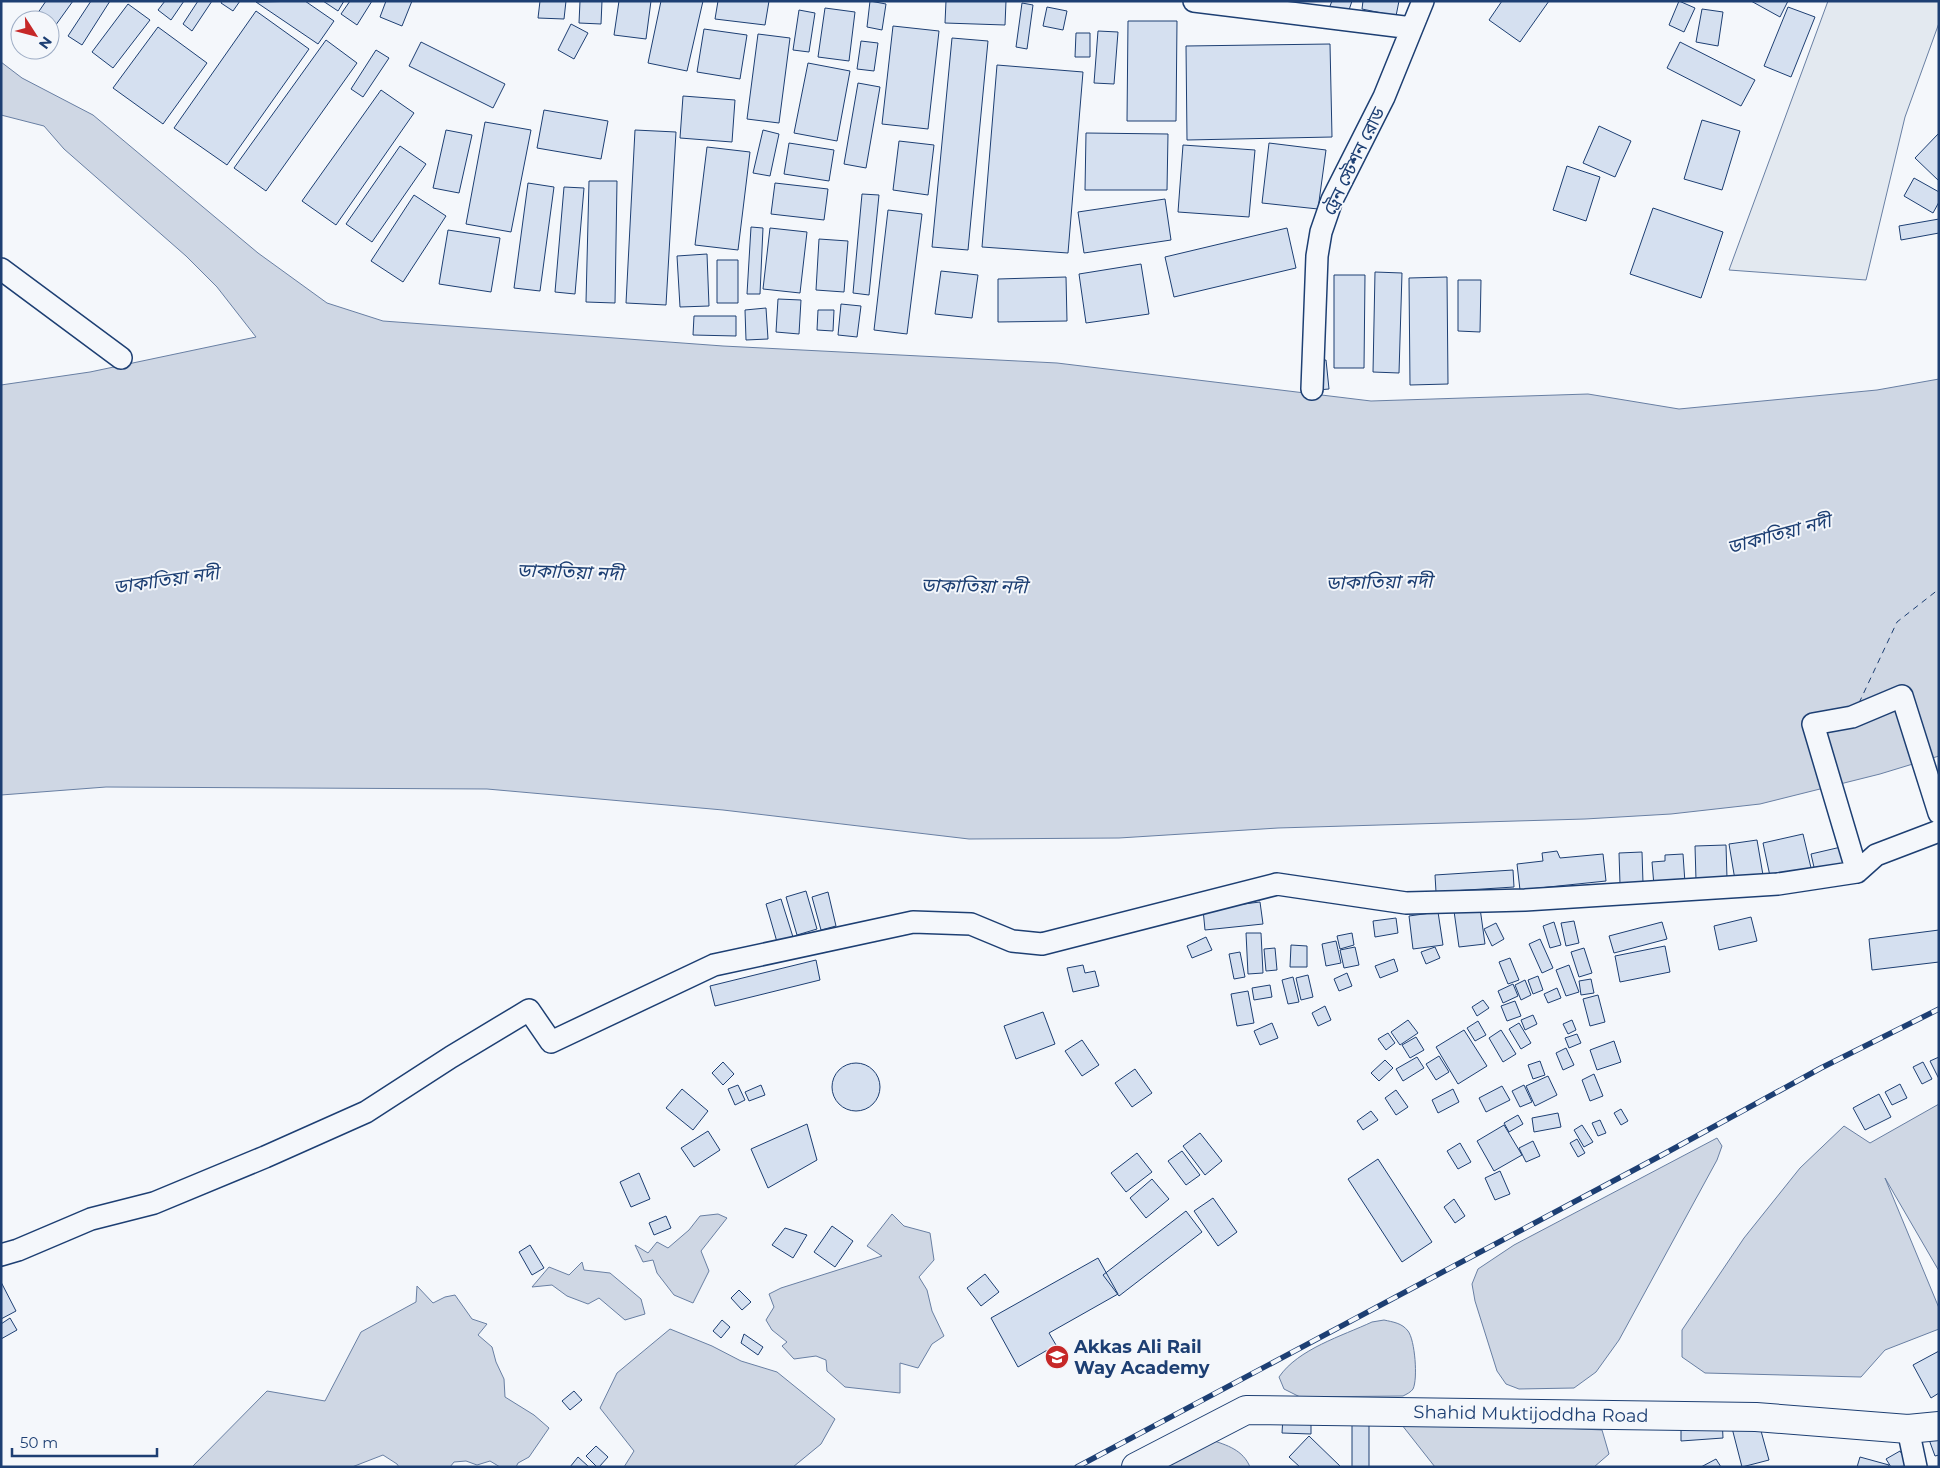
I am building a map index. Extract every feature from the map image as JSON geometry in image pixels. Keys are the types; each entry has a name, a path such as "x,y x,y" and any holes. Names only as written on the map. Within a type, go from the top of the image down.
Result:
{"main road":[{"name":"Shahid Muktijoddha Road","path":"1136,1467 1246,1410 1756,1417 1908,1429 1939,1426"}],"street":[{"path":"1194,1 1412,28"},
{"name":"ট্রেন স্টেশন রোড","path":"1312,388 1317,256 1321,232 1332,200 1384,97 1423,1"},
{"path":"1,269 121,358"},
{"path":"1857,872 1813,724 1852,717 1902,696 1939,813"},
{"path":"1,1255 18,1250 91,1219 154,1203 265,1157 366,1112 451,1057 529,1010 552,1042 714,966 913,922 971,924 1012,941 1042,944 1278,884 1406,903 1525,900 1778,884 1857,872 1876,855 1939,832"},
{"path":"1908,1429 1916,1467"}],"shaded area":[{"path":"1828,1 1939,1 1939,23 1905,117 1866,280 1729,270"}],"water":[{"name":"ডাকাতিয়া নদী","path":"1,62 22,78 93,115 258,253 327,303 383,321 723,346 1057,363 1371,401 1588,394 1679,409 1877,390 1939,379 1939,756 1880,774 1760,804 1671,814 1585,819 1278,828 1119,838 969,839 723,810 487,789 106,787 1,795 1,385 90,372 256,337 217,287 186,256 64,149 44,126 1,115"},
{"path":"1939,1104 1939,1271 1885,1178 1939,1308 1939,1329 1885,1350 1861,1377 1705,1373 1682,1357 1682,1330 1744,1238 1800,1168 1844,1126 1870,1143"},
{"path":"1717,1138 1722,1146 1717,1160 1619,1340 1596,1372 1574,1388 1519,1389 1506,1384 1497,1371 1475,1301 1472,1284 1478,1269 1514,1245"},
{"path":"718,1214 727,1218 701,1251 709,1271 693,1303 674,1295 657,1273 653,1260 643,1262 635,1245 648,1253 657,1242 668,1248 689,1230 700,1216"},
{"path":"892,1214 904,1226 930,1233 934,1260 919,1277 927,1290 932,1311 944,1336 932,1344 918,1368 900,1363 900,1393 845,1387 827,1371 826,1360 816,1356 794,1359 782,1346 787,1342 772,1330 766,1320 774,1307 769,1294 781,1288 882,1256 867,1246"},
{"path":"582,1262 584,1270 610,1273 641,1299 645,1314 625,1320 599,1298 588,1304 567,1296 552,1285 532,1287 549,1267 569,1275"},
{"path":"417,1286 433,1303 445,1297 455,1295 472,1319 487,1324 478,1335 492,1347 496,1362 504,1379 505,1397 534,1415 549,1428 529,1457 518,1463 516,1467 500,1467 490,1461 477,1465 466,1461 454,1462 450,1467 399,1467 383,1455 352,1467 192,1467 267,1391 325,1401 361,1332 416,1302"},
{"path":"1384,1320 1403,1326 1410,1336 1414,1351 1415,1384 1410,1392 1403,1396 1300,1397 1284,1389 1279,1377 1297,1359 1334,1338 1372,1322"},
{"path":"670,1329 712,1346 741,1361 777,1372 835,1419 821,1444 793,1467 624,1467 634,1451 600,1408 617,1373"},
{"path":"1398,1420 1602,1430 1609,1454 1594,1467 1435,1467"},
{"path":"1211,1440 1229,1446 1239,1452 1250,1467 1158,1467"}],"building":[{"path":"46,1 73,1 60,19 60,10 40,10"},
{"path":"91,1 110,1 82,45 68,36"},
{"path":"165,1 184,1 171,20 158,10"},
{"path":"198,1 212,1 192,31 183,24"},
{"path":"222,1 240,1 233,11 221,3"},
{"path":"305,1 334,21 318,44 256,2"},
{"path":"323,1 344,1 338,11"},
{"path":"350,1 372,1 357,25 341,14"},
{"path":"386,1 412,1 402,26 380,17"},
{"path":"540,1 566,1 564,19 538,18"},
{"path":"580,1 602,1 601,24 579,23"},
{"path":"619,1 651,1 646,39 614,35"},
{"path":"661,1 703,1 687,71 648,63"},
{"path":"718,1 769,1 765,25 715,19"},
{"path":"870,1 886,4 882,30 867,27"},
{"path":"946,1 1006,1 1005,25 945,23"},
{"path":"1332,1 1352,1 1348,13 1330,6"},
{"path":"1363,1 1399,1 1396,16 1362,9"},
{"path":"1502,1 1549,1 1520,42 1489,20"},
{"path":"1679,1 1695,8 1684,32 1669,25"},
{"path":"1751,1 1788,1 1780,17"},
{"path":"1022,3 1033,5 1027,49 1016,47"},
{"path":"128,4 150,20 113,68 92,52"},
{"path":"1047,7 1067,11 1063,30 1043,26"},
{"path":"1788,7 1815,17 1791,77 1764,66"},
{"path":"825,8 855,12 849,61 818,57"},
{"path":"1702,9 1723,12 1718,46 1696,42"},
{"path":"799,10 815,13 809,52 793,50"},
{"path":"256,11 309,49 227,165 174,128"},
{"path":"1128,21 1177,21 1176,121 1127,121"},
{"path":"571,24 588,33 574,59 558,50"},
{"path":"893,26 939,31 928,129 882,124"},
{"path":"158,27 207,63 163,124 113,88"},
{"path":"704,29 747,35 740,79 697,72"},
{"path":"1098,31 1118,32 1114,84 1094,83"},
{"path":"1076,33 1090,33 1090,57 1075,57"},
{"path":"758,34 790,38 779,123 747,119"},
{"path":"952,38 988,41 968,250 932,247"},
{"path":"326,40 357,63 266,191 234,168"},
{"path":"861,41 878,43 874,71 857,69"},
{"path":"421,42 505,84 493,108 409,66"},
{"path":"1680,42 1755,80 1741,106 1667,68"},
{"path":"1330,44 1332,137 1187,140 1186,46"},
{"path":"376,50 389,58 363,97 351,89"},
{"path":"808,63 850,71 837,141 794,133"},
{"path":"997,65 1083,72 1068,253 982,247"},
{"path":"858,83 880,87 866,168 844,164"},
{"path":"381,90 414,113 336,225 302,201"},
{"path":"683,96 735,100 732,142 680,138"},
{"path":"544,110 608,121 601,159 537,148"},
{"path":"1702,120 1740,131 1722,190 1684,179"},
{"path":"485,122 531,130 511,232 466,224"},
{"path":"1599,126 1631,141 1615,177 1583,163"},
{"path":"446,130 472,135 459,193 433,188"},
{"path":"635,130 676,132 666,305 626,303"},
{"path":"763,130 779,134 770,176 753,173"},
{"path":"1086,133 1168,134 1167,190 1085,190"},
{"path":"1939,133 1939,181 1915,158"},
{"path":"899,141 934,145 928,195 893,190"},
{"path":"789,143 834,150 829,181 784,174"},
{"path":"1269,143 1326,150 1318,209 1262,203"},
{"path":"1183,145 1255,150 1249,217 1178,212"},
{"path":"400,146 426,164 372,242 346,224"},
{"path":"707,147 750,152 738,250 695,245"},
{"path":"1567,166 1600,177 1586,221 1553,210"},
{"path":"1914,178 1939,192 1939,202 1933,213 1904,196"},
{"path":"589,181 617,181 615,303 586,302"},
{"path":"528,183 554,187 540,291 514,288"},
{"path":"775,183 828,189 824,220 771,214"},
{"path":"564,187 584,188 575,294 555,292"},
{"path":"862,194 879,195 869,295 853,293"},
{"path":"414,195 446,216 403,282 371,261"},
{"path":"1165,199 1171,240 1084,253 1078,212"},
{"path":"1653,208 1723,232 1701,298 1630,274"},
{"path":"888,210 922,214 907,334 874,330"},
{"path":"1939,219 1939,233 1901,240 1899,226"},
{"path":"751,227 763,228 760,294 747,294"},
{"path":"770,228 807,232 800,293 763,289"},
{"path":"1287,228 1296,268 1174,297 1165,257"},
{"path":"448,230 500,238 491,292 439,284"},
{"path":"819,239 848,241 844,292 816,290"},
{"path":"707,254 709,306 680,307 677,256"},
{"path":"717,260 738,260 738,303 717,303"},
{"path":"1141,264 1149,314 1086,323 1079,274"},
{"path":"941,271 978,275 972,318 935,314"},
{"path":"1375,272 1402,273 1399,373 1373,372"},
{"path":"1334,275 1365,275 1364,368 1334,368"},
{"path":"1066,277 1067,321 998,322 998,279"},
{"path":"1447,277 1448,384 1410,385 1409,278"},
{"path":"1458,280 1481,280 1480,332 1458,331"},
{"path":"778,299 801,300 799,334 776,332"},
{"path":"841,304 861,306 857,337 838,335"},
{"path":"766,308 768,339 746,340 745,310"},
{"path":"818,310 834,310 833,331 817,330"},
{"path":"694,316 736,316 736,336 693,335"},
{"path":"1326,360 1329,389 1317,390 1315,361"},
{"path":"1803,834 1812,872 1771,881 1763,843"},
{"path":"1757,840 1763,875 1735,880 1729,844"},
{"path":"1726,845 1727,878 1696,880 1695,846"},
{"path":"1841,847 1847,868 1816,876 1811,854"},
{"path":"1557,851 1560,858 1603,854 1606,881 1520,890 1517,864 1543,861 1542,853"},
{"path":"1642,852 1643,883 1620,884 1619,853"},
{"path":"1683,854 1685,883 1654,886 1652,862 1665,861 1665,855"},
{"path":"1513,870 1514,887 1436,892 1435,875"},
{"path":"806,891 817,929 797,935 786,897"},
{"path":"828,892 836,926 821,930 812,897"},
{"path":"781,899 793,937 777,942 766,904"},
{"path":"1260,902 1263,924 1205,930 1203,909"},
{"path":"1480,908 1485,944 1459,947 1454,911"},
{"path":"1438,912 1443,945 1413,949 1409,916"},
{"path":"1751,917 1757,941 1719,950 1714,926"},
{"path":"1396,918 1398,933 1375,937 1373,921"},
{"path":"1574,921 1579,943 1566,946 1561,923"},
{"path":"1554,922 1561,945 1550,948 1543,926"},
{"path":"1662,922 1667,939 1614,953 1609,936"},
{"path":"1496,923 1504,939 1492,946 1484,929"},
{"path":"1939,930 1939,962 1872,970 1869,939"},
{"path":"1246,933 1261,933 1263,973 1248,974"},
{"path":"1352,933 1354,945 1340,949 1337,936"},
{"path":"1206,937 1212,950 1192,958 1187,946"},
{"path":"1540,939 1553,968 1542,973 1529,944"},
{"path":"1336,941 1341,963 1326,966 1322,944"},
{"path":"1291,945 1307,946 1307,967 1290,967"},
{"path":"1665,946 1670,972 1620,982 1615,956"},
{"path":"1355,947 1359,965 1344,968 1340,950"},
{"path":"1435,947 1440,958 1426,964 1421,952"},
{"path":"1275,948 1277,970 1266,971 1264,949"},
{"path":"1584,948 1592,973 1579,977 1571,952"},
{"path":"1240,952 1245,977 1234,979 1229,954"},
{"path":"1510,958 1519,980 1508,984 1499,962"},
{"path":"1394,959 1398,971 1380,978 1375,966"},
{"path":"816,960 820,980 715,1006 710,986"},
{"path":"1083,965 1085,973 1095,971 1099,986 1073,992 1067,968"},
{"path":"1569,965 1579,992 1566,996 1556,970"},
{"path":"1347,973 1352,986 1339,991 1334,979"},
{"path":"1308,975 1313,997 1301,1000 1296,978"},
{"path":"1538,976 1543,990 1533,994 1528,980"},
{"path":"1293,977 1299,1002 1288,1004 1282,980"},
{"path":"1591,979 1594,993 1581,995 1579,981"},
{"path":"1525,980 1531,995 1521,1000 1515,985"},
{"path":"1513,984 1518,996 1503,1003 1498,991"},
{"path":"1270,985 1272,997 1254,1000 1252,988"},
{"path":"1557,988 1561,998 1548,1003 1544,994"},
{"path":"1248,991 1254,1023 1237,1026 1231,994"},
{"path":"1598,995 1605,1022 1590,1026 1583,999"},
{"path":"1483,1000 1489,1008 1477,1016 1472,1007"},
{"path":"1515,1001 1521,1016 1507,1021 1501,1006"},
{"path":"1325,1006 1331,1020 1318,1026 1312,1013"},
{"path":"1043,1012 1055,1044 1016,1059 1004,1026"},
{"path":"1533,1015 1537,1024 1525,1030 1521,1020"},
{"path":"1408,1020 1418,1033 1400,1045 1391,1032"},
{"path":"1572,1020 1576,1030 1568,1034 1563,1024"},
{"path":"1478,1021 1486,1035 1475,1041 1467,1028"},
{"path":"1272,1023 1278,1038 1260,1045 1254,1031"},
{"path":"1519,1023 1531,1043 1521,1049 1509,1029"},
{"path":"1464,1030 1487,1066 1458,1084 1436,1047"},
{"path":"1501,1030 1516,1054 1503,1062 1489,1038"},
{"path":"1388,1033 1395,1043 1386,1050 1378,1039"},
{"path":"1577,1034 1581,1043 1569,1048 1565,1038"},
{"path":"1416,1037 1424,1050 1410,1058 1402,1045"},
{"path":"1082,1040 1099,1065 1082,1076 1065,1051"},
{"path":"1614,1041 1621,1062 1597,1070 1590,1050"},
{"path":"1566,1048 1574,1065 1563,1070 1556,1053"},
{"path":"1439,1056 1449,1072 1436,1080 1426,1064"},
{"path":"1417,1057 1424,1068 1403,1081 1396,1069"},
{"path":"1939,1057 1939,1079 1930,1061"},
{"path":"1385,1060 1393,1068 1379,1081 1371,1073"},
{"path":"1540,1061 1545,1075 1533,1079 1528,1065"},
{"path":"723,1062 734,1074 723,1085 712,1073"},
{"path":"1923,1062 1932,1079 1922,1084 1913,1067"},
{"path":"856,1063 865,1065 873,1070 878,1078 880,1087 878,1096 873,1104 865,1109 856,1111 847,1109 839,1104 834,1096 832,1087 834,1078 839,1070 847,1065"},
{"path":"1135,1069 1152,1093 1132,1107 1115,1083"},
{"path":"1594,1074 1603,1096 1590,1101 1582,1080"},
{"path":"1548,1076 1557,1095 1535,1106 1526,1086"},
{"path":"1900,1084 1907,1098 1892,1105 1885,1092"},
{"path":"738,1085 745,1100 735,1105 728,1089"},
{"path":"761,1085 765,1095 749,1101 745,1092"},
{"path":"1524,1085 1532,1102 1520,1107 1512,1091"},
{"path":"1502,1086 1510,1100 1486,1112 1479,1098"},
{"path":"682,1089 708,1111 693,1130 666,1108"},
{"path":"1453,1089 1459,1102 1438,1113 1432,1100"},
{"path":"1396,1090 1408,1107 1396,1115 1385,1098"},
{"path":"1879,1094 1891,1117 1865,1130 1853,1108"},
{"path":"1621,1109 1628,1121 1621,1125 1614,1113"},
{"path":"1371,1111 1378,1120 1363,1130 1357,1121"},
{"path":"1558,1113 1561,1127 1534,1132 1532,1118"},
{"path":"1518,1115 1523,1124 1509,1132 1504,1123"},
{"path":"1600,1120 1606,1133 1598,1136 1592,1123"},
{"path":"807,1124 817,1160 768,1188 751,1149"},
{"path":"1504,1125 1522,1155 1494,1171 1477,1141"},
{"path":"1582,1125 1593,1142 1584,1147 1574,1130"},
{"path":"708,1131 720,1150 694,1167 681,1148"},
{"path":"1200,1133 1222,1161 1205,1175 1183,1146"},
{"path":"1577,1139 1585,1153 1578,1157 1570,1143"},
{"path":"1533,1141 1540,1156 1526,1162 1519,1148"},
{"path":"1460,1143 1471,1162 1458,1169 1447,1151"},
{"path":"1182,1151 1200,1175 1186,1185 1168,1161"},
{"path":"1137,1153 1152,1172 1126,1192 1111,1173"},
{"path":"1378,1159 1432,1242 1402,1262 1348,1179"},
{"path":"1500,1171 1510,1194 1495,1200 1485,1178"},
{"path":"639,1173 650,1199 631,1207 620,1182"},
{"path":"1152,1179 1169,1199 1146,1218 1130,1198"},
{"path":"1213,1198 1237,1232 1218,1246 1194,1211"},
{"path":"1454,1199 1465,1216 1455,1223 1444,1207"},
{"path":"1186,1211 1202,1232 1119,1296 1103,1275"},
{"path":"666,1216 671,1228 654,1235 649,1223"},
{"path":"832,1226 853,1241 835,1267 814,1252"},
{"path":"785,1228 807,1235 793,1258 772,1245"},
{"path":"530,1245 544,1268 532,1275 519,1252"},
{"path":"1098,1258 1118,1294 1049,1333 1056,1345 1018,1367 991,1318"},
{"path":"985,1274 999,1292 981,1306 967,1288"},
{"path":"1,1282 16,1311 1,1319"},
{"path":"739,1290 751,1302 742,1310 731,1298"},
{"path":"10,1318 17,1330 1,1339 1,1324"},
{"path":"722,1320 730,1327 721,1338 713,1331"},
{"path":"744,1334 763,1347 758,1355 741,1343"},
{"path":"1939,1351 1939,1393 1931,1398 1913,1365"},
{"path":"574,1391 582,1400 570,1410 562,1401"},
{"path":"1283,1417 1311,1418 1311,1434 1282,1433"},
{"path":"1722,1418 1723,1438 1681,1441 1681,1421"},
{"path":"1352,1419 1369,1419 1369,1467 1352,1467"},
{"path":"1758,1420 1769,1460 1742,1467 1732,1428"},
{"path":"1939,1429 1939,1455 1935,1456 1927,1434"},
{"path":"1309,1436 1341,1467 1300,1467 1289,1457"},
{"path":"596,1446 608,1457 599,1467 586,1456"},
{"path":"1900,1451 1909,1466 1891,1467 1886,1459"},
{"path":"578,1457 589,1467 570,1467"},
{"path":"1860,1457 1889,1465 1888,1467 1857,1467"},
{"path":"1716,1459 1721,1467 1701,1467"}],"ferry route":[{"path":"1859,703 1897,622 1939,589"}],"railway":[{"path":"1077,1467 1662,1155 1821,1068 1939,1009"}],"place":[{"name":"Akkas Ali Rail Way Academy","path":"1057,1357"}]}
